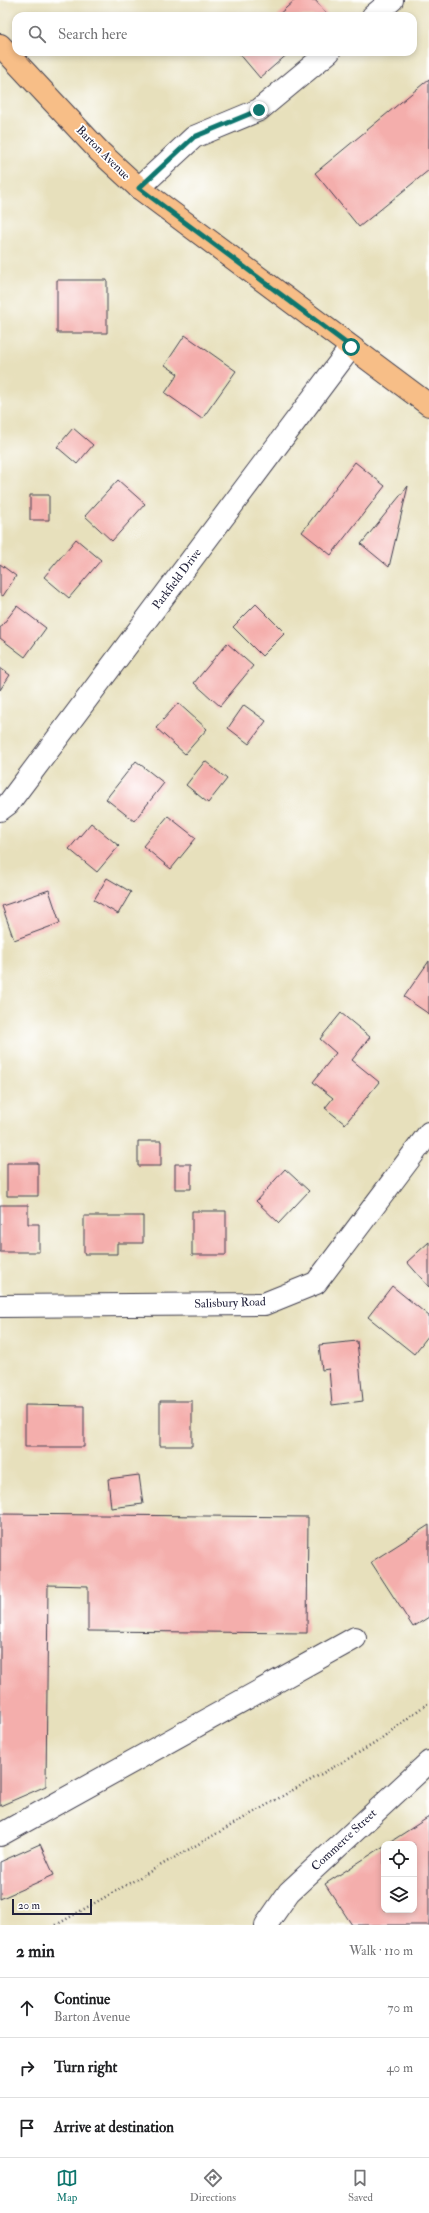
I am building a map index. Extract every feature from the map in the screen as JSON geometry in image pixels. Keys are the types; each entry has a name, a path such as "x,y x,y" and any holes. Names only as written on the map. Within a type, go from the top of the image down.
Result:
{"main road":[{"name":"Barton Avenue","path":"0,45 100,152 139,188 429,406"}],"street":[{"path":"378,12 392,0"},
{"path":"139,188 194,137 259,110 324,56"},
{"name":"Parkfield Drive","path":"0,810 13,798 351,347"},
{"name":"Salisbury Road","path":"0,1306 264,1304 294,1292 316,1283 429,1133"},
{"path":"0,1835 356,1638"},
{"name":"Commerce Street","path":"266,1925 289,1892 429,1762"}],"path":[{"path":"56,1925 374,1744 429,1702"}],"building":[{"path":"295,0 315,0 326,12 282,12"},
{"path":"241,56 285,56 260,78"},
{"path":"429,79 429,170 359,227 315,173"},
{"path":"57,280 107,280 107,333 57,333"},
{"path":"185,335 236,371 202,419 165,393 178,374 165,365"},
{"path":"73,428 93,445 77,464 57,447"},
{"path":"355,462 385,486 331,555 302,532"},
{"path":"118,480 145,504 112,541 85,516"},
{"path":"408,486 389,567 361,544"},
{"path":"30,495 49,495 49,520 30,520"},
{"path":"76,539 101,560 69,598 44,577"},
{"path":"0,564 16,576 3,596 0,594"},
{"path":"256,604 285,633 262,656 233,627"},
{"path":"17,606 46,628 25,657 0,638 0,628"},
{"path":"227,643 253,666 220,706 194,683"},
{"path":"0,668 10,675 0,690"},
{"path":"178,703 207,729 185,754 156,728"},
{"path":"244,705 266,721 249,744 228,728"},
{"path":"136,761 164,783 134,821 106,799"},
{"path":"205,761 227,779 208,803 186,785"},
{"path":"168,816 196,838 171,869 143,846"},
{"path":"91,823 119,846 97,872 69,849"},
{"path":"107,878 131,892 118,914 94,900"},
{"path":"49,890 60,923 14,940 2,906"},
{"path":"429,961 429,1014 404,997"},
{"path":"341,1013 370,1037 352,1060 379,1082 345,1124 325,1108 333,1098 313,1082 336,1053 320,1039"},
{"path":"138,1141 161,1141 161,1166 138,1166"},
{"path":"7,1163 38,1163 38,1196 7,1196"},
{"path":"175,1164 191,1164 191,1189 175,1189"},
{"path":"285,1169 309,1191 279,1223 256,1201"},
{"path":"0,1205 28,1205 28,1224 39,1224 39,1252 0,1252"},
{"path":"192,1211 226,1211 226,1255 192,1255"},
{"path":"84,1216 143,1216 143,1243 117,1243 117,1254 84,1254"},
{"path":"429,1242 429,1287 407,1262"},
{"path":"392,1286 429,1316 429,1335 414,1354 368,1317"},
{"path":"357,1341 363,1401 332,1405 329,1369 322,1370 319,1345"},
{"path":"160,1401 192,1401 192,1446 160,1446"},
{"path":"25,1405 84,1406 84,1447 25,1447"},
{"path":"139,1475 143,1504 111,1508 108,1479"},
{"path":"0,1514 308,1517 307,1633 88,1631 88,1586 48,1585 46,1786 0,1806"},
{"path":"429,1525 429,1617 413,1627 371,1562"},
{"path":"429,1817 429,1925 352,1925 325,1884 381,1848 381,1913 417,1913 417,1841 392,1841"},
{"path":"40,1844 54,1875 0,1899 0,1862"}],"route":[{"path":"259,110 194,137 139,188 351,347"}]}
